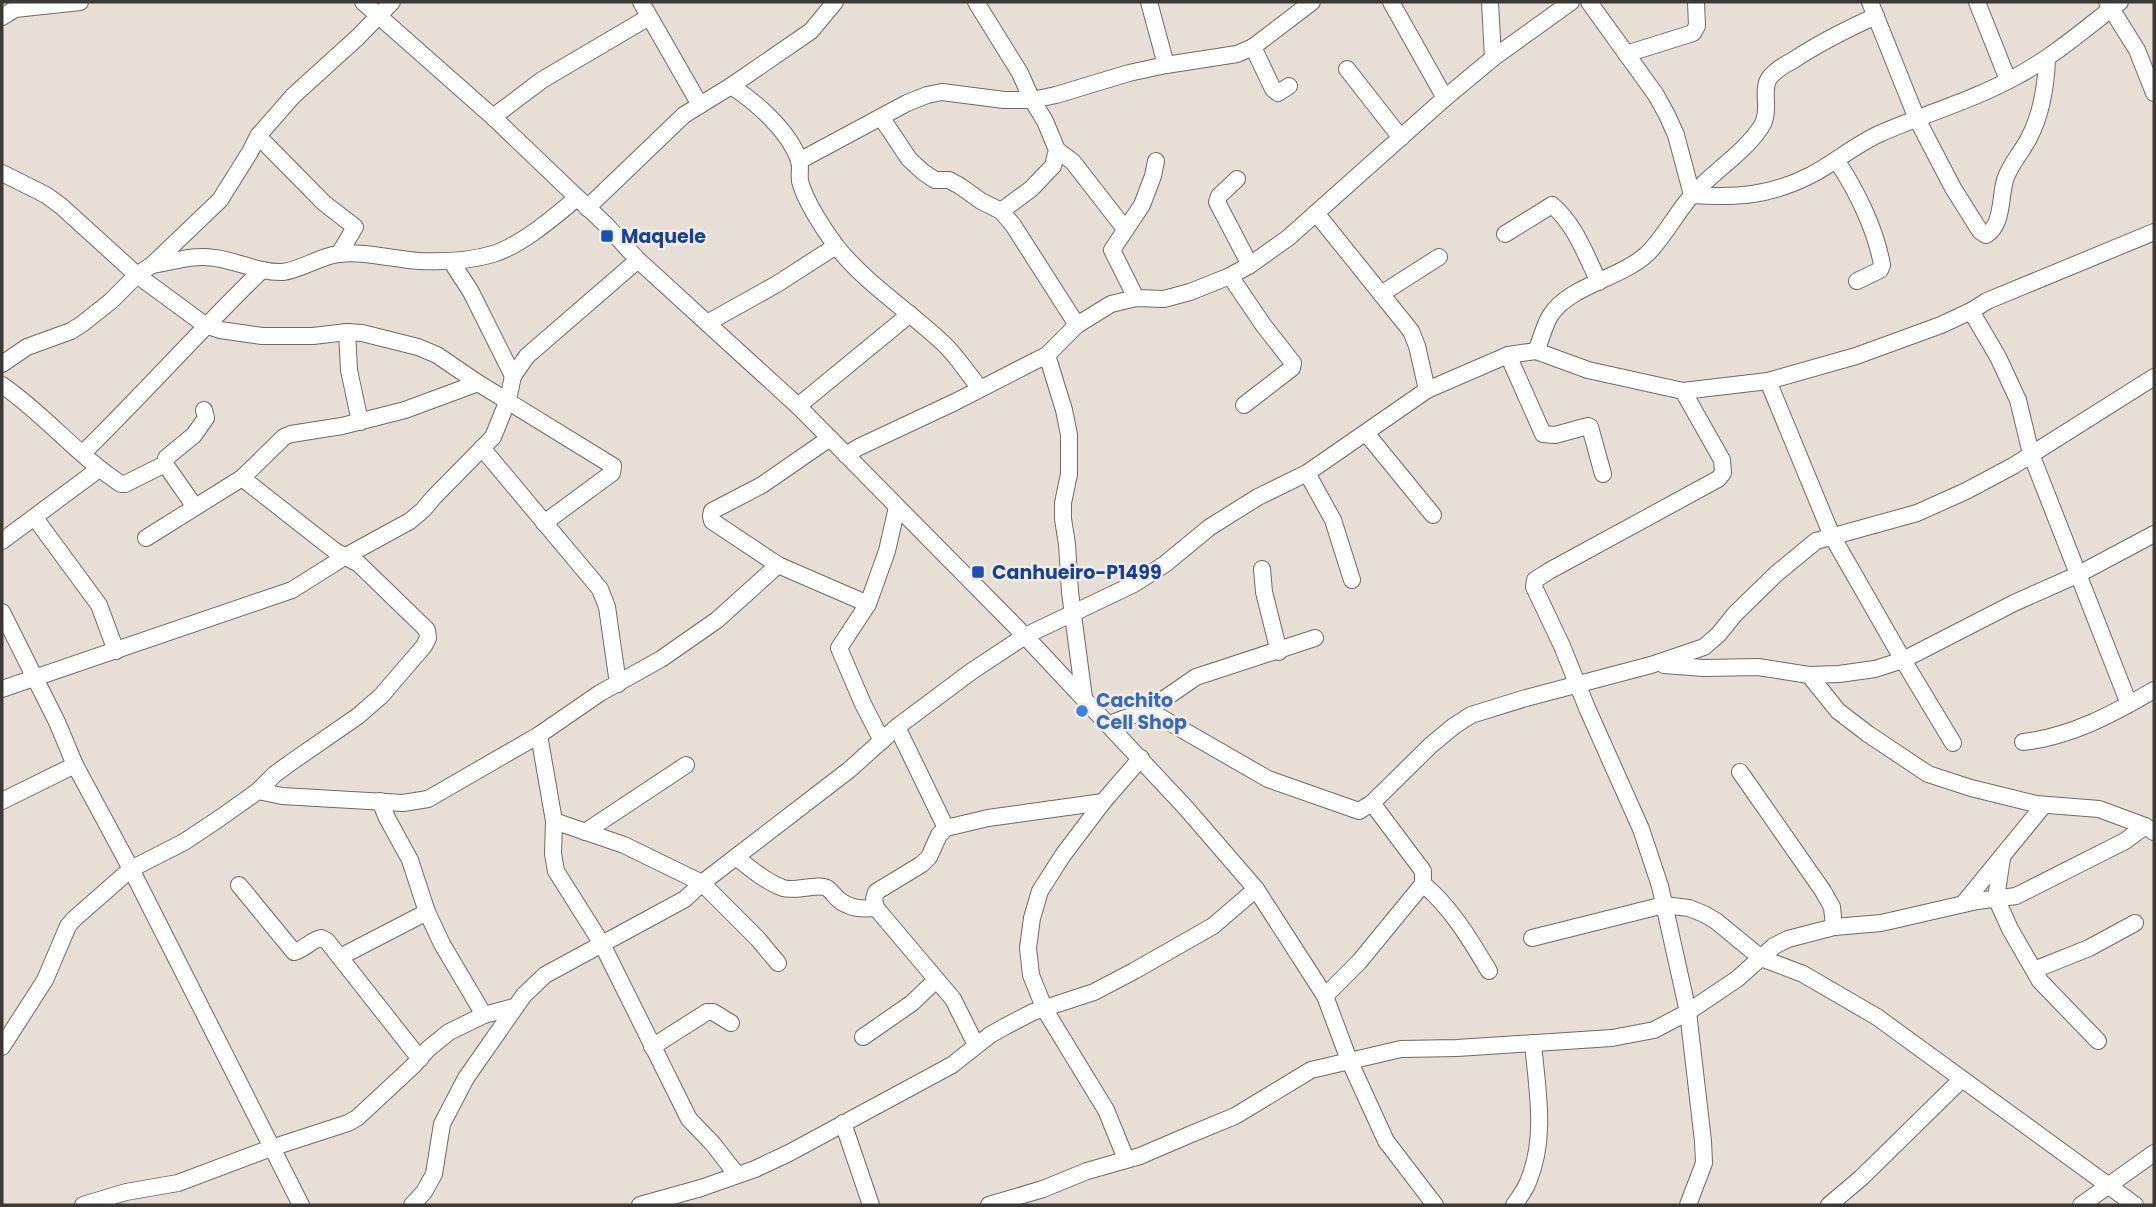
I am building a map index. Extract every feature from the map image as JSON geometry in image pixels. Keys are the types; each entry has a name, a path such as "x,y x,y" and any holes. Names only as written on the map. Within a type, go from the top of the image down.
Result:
{"street":[{"path":"2,17 17,5 80,2"},
{"path":"363,2 493,117 606,225 638,260 798,406 1025,636 1140,758 1256,889 1325,996 1349,1060 1386,1140 1434,1205"},
{"path":"2,364 27,348 82,324 152,265 220,200 257,136 293,96 392,2"},
{"path":"641,2 700,105"},
{"path":"152,265 208,257 262,270 285,272 339,254 417,261 451,261 493,254 582,203 665,131 811,31 835,2"},
{"path":"997,2 979,6 1020,74 1057,150 1073,162 1125,229"},
{"path":"1149,2 1166,65"},
{"path":"799,161 907,103 942,92 1004,100 1031,100 1129,73 1237,54 1253,47 1312,2"},
{"path":"1391,2 1445,98"},
{"path":"1490,2 1493,58"},
{"path":"846,455 1047,355 1077,325 1111,304 1136,298 1164,299 1191,292 1250,265 1288,238 1493,58 1571,2"},
{"path":"1589,2 1656,95 1676,135 1692,195"},
{"path":"1626,54 1693,33 1697,26 1696,2"},
{"path":"1977,2 2008,80"},
{"path":"1692,195 1727,198 1788,186 1877,136 2008,80 2047,59 2112,4 2137,50 2154,93"},
{"path":"1536,351 1549,317 1556,308 1566,299 1630,266 1647,254 1692,195 1752,138 1762,126 1767,114 1766,84 1769,78 1777,70 1873,9 1917,119 1953,187 1980,231 1986,235 1995,225 2006,179 2036,123 2046,81 2047,59"},
{"path":"493,117 542,80 649,17"},
{"path":"1253,47 1273,89 1278,93 1289,86"},
{"path":"1347,69 1401,138"},
{"path":"731,86 747,96 789,141 799,161 800,180 807,198 836,246 881,290 946,345 980,388"},
{"path":"881,117 909,159 923,172 935,180 949,180 988,206 1001,211 1013,225 1077,325"},
{"path":"257,136 324,203 355,227 339,254"},
{"path":"1001,211 1031,189 1053,166 1057,150"},
{"path":"1836,160 1858,197 1882,264 1881,270 1857,281"},
{"path":"1136,298 1112,250 1142,205 1156,161"},
{"path":"2,173 46,195 61,206 137,275 205,325 262,336 362,333 418,347 437,355 613,466 612,472 544,523"},
{"path":"1237,179 1219,196 1217,202 1250,265"},
{"path":"1505,233 1552,205 1561,212 1576,235 1599,282"},
{"path":"1316,213 1410,331 1417,346 1427,390"},
{"path":"412,1205 424,1192 434,1174 442,1124 466,1078 514,1007 545,975 685,899 849,770 897,727 972,671 1025,636 1134,584 1165,564 1210,527 1258,497 1307,473 1427,390 1508,355 1536,351 1588,370 1683,391 1768,381 1856,356 1941,325 1987,301 2154,232"},
{"path":"707,323 777,284 836,246"},
{"path":"1381,294 1439,257"},
{"path":"2,689 292,590 410,521 493,437 508,400 513,376 527,356 638,260"},
{"path":"451,261 471,292 513,376"},
{"path":"83,453 147,390 205,325 262,270"},
{"path":"1230,276 1293,363 1292,368 1244,405"},
{"path":"1971,311 1998,356 2018,400 2031,454 2129,704"},
{"path":"798,406 910,314"},
{"path":"347,332 349,370 360,422"},
{"path":"1047,355 1069,435 1069,474 1063,503 1063,519 1084,698"},
{"path":"1508,355 1543,434 1549,436 1590,427 1603,474"},
{"path":"1148,710 1268,779 1359,811 1372,803 1454,726 1471,715 1704,648 1776,574 1816,541 1917,513 1966,491 2154,377"},
{"path":"1768,381 1832,536 1953,743"},
{"path":"146,537 242,478 290,434 360,422 405,410 478,383"},
{"path":"2,385 121,484 165,464"},
{"path":"1683,391 1722,460 1723,473 1717,479 1535,580 1534,587 1641,829 1664,905 1689,1013 1704,1163 1688,1205"},
{"path":"195,507 165,464 166,458 194,435 206,418 204,410"},
{"path":"1366,433 1433,515"},
{"path":"830,438 762,485 712,511 712,521 778,565 868,604"},
{"path":"482,448 600,589 605,598 618,684"},
{"path":"2,541 100,469"},
{"path":"1307,473 1333,520 1352,580"},
{"path":"2,1046 7,1032 45,980 68,926 131,869 184,842 258,791 275,774 348,723 381,696 428,638 427,631 359,564 335,551 242,478"},
{"path":"882,741 839,648 868,604 887,551 897,507"},
{"path":"35,518 99,605 116,650"},
{"path":"1651,665 1758,667 1809,675 1875,669 1903,660 2154,534"},
{"path":"258,791 282,796 403,803 428,799 539,735 661,659 717,620 778,565"},
{"path":"1262,569 1264,592 1279,652"},
{"path":"2,612 57,722 75,765 131,869 298,1204"},
{"path":"1109,724 1148,710 1196,677 1315,638"},
{"path":"1809,675 1838,711 1928,774 1971,788 2044,805 2099,809 2149,829"},
{"path":"2022,742 2048,740 2076,730 2154,690"},
{"path":"897,727 946,828"},
{"path":"539,735 554,821 553,854 556,872 602,944 689,1119 737,1175"},
{"path":"1126,1159 1107,1111 1045,1010 1031,975 1028,948 1032,918 1040,891 1063,855 1140,758"},
{"path":"2,801 75,765"},
{"path":"585,832 686,765"},
{"path":"1740,772 1823,891 1832,907 1834,927"},
{"path":"380,801 410,859 427,912 442,944 484,1015"},
{"path":"976,1045 953,999 876,908 876,892 922,864 946,828 988,818 1103,802"},
{"path":"1325,996 1359,962 1423,884 1423,871 1372,803"},
{"path":"1963,904 2044,805"},
{"path":"554,821 624,845 702,883 778,963"},
{"path":"989,1205 1140,1156 1235,1116 1311,1070 1349,1060 1401,1049 1533,1044 1612,1038 1654,1030 1689,1013 1737,979 1774,946 1788,939 1834,927 1881,923 1963,904 2016,896 2149,829"},
{"path":"736,857 783,888 828,888 846,905 858,909 876,908"},
{"path":"2002,858 1996,898 2010,929 2040,981 2098,1041"},
{"path":"1423,884 1438,896 1489,971"},
{"path":"239,885 294,952 321,937 327,941 420,1059"},
{"path":"640,1205 737,1175 789,1153 952,1065 976,1045 1006,1026 1033,1012 1094,992 1213,926 1256,889"},
{"path":"1532,938 1664,905 1689,908 1704,914 1716,920 1761,958 1803,974 1877,1017 2135,1205"},
{"path":"340,957 427,912"},
{"path":"2034,970 2089,948 2136,923"},
{"path":"863,1037 912,1003 936,980"},
{"path":"83,1205 126,1192 178,1183 348,1123 357,1118 449,1032 484,1015 514,1007"},
{"path":"652,1047 707,1012 713,1012 732,1023"},
{"path":"1514,1205 1528,1183 1537,1157 1540,1118 1533,1044"},
{"path":"1829,1205 1861,1178 1962,1079"},
{"path":"843,1123 871,1205"},
{"path":"2081,1205 2154,1153"}],"place":[{"name":"Maquele","path":"607,236"},
{"name":"Canhueiro-P1499","path":"978,572"},
{"name":"Cachito Cell Shop","path":"1082,711"}]}
